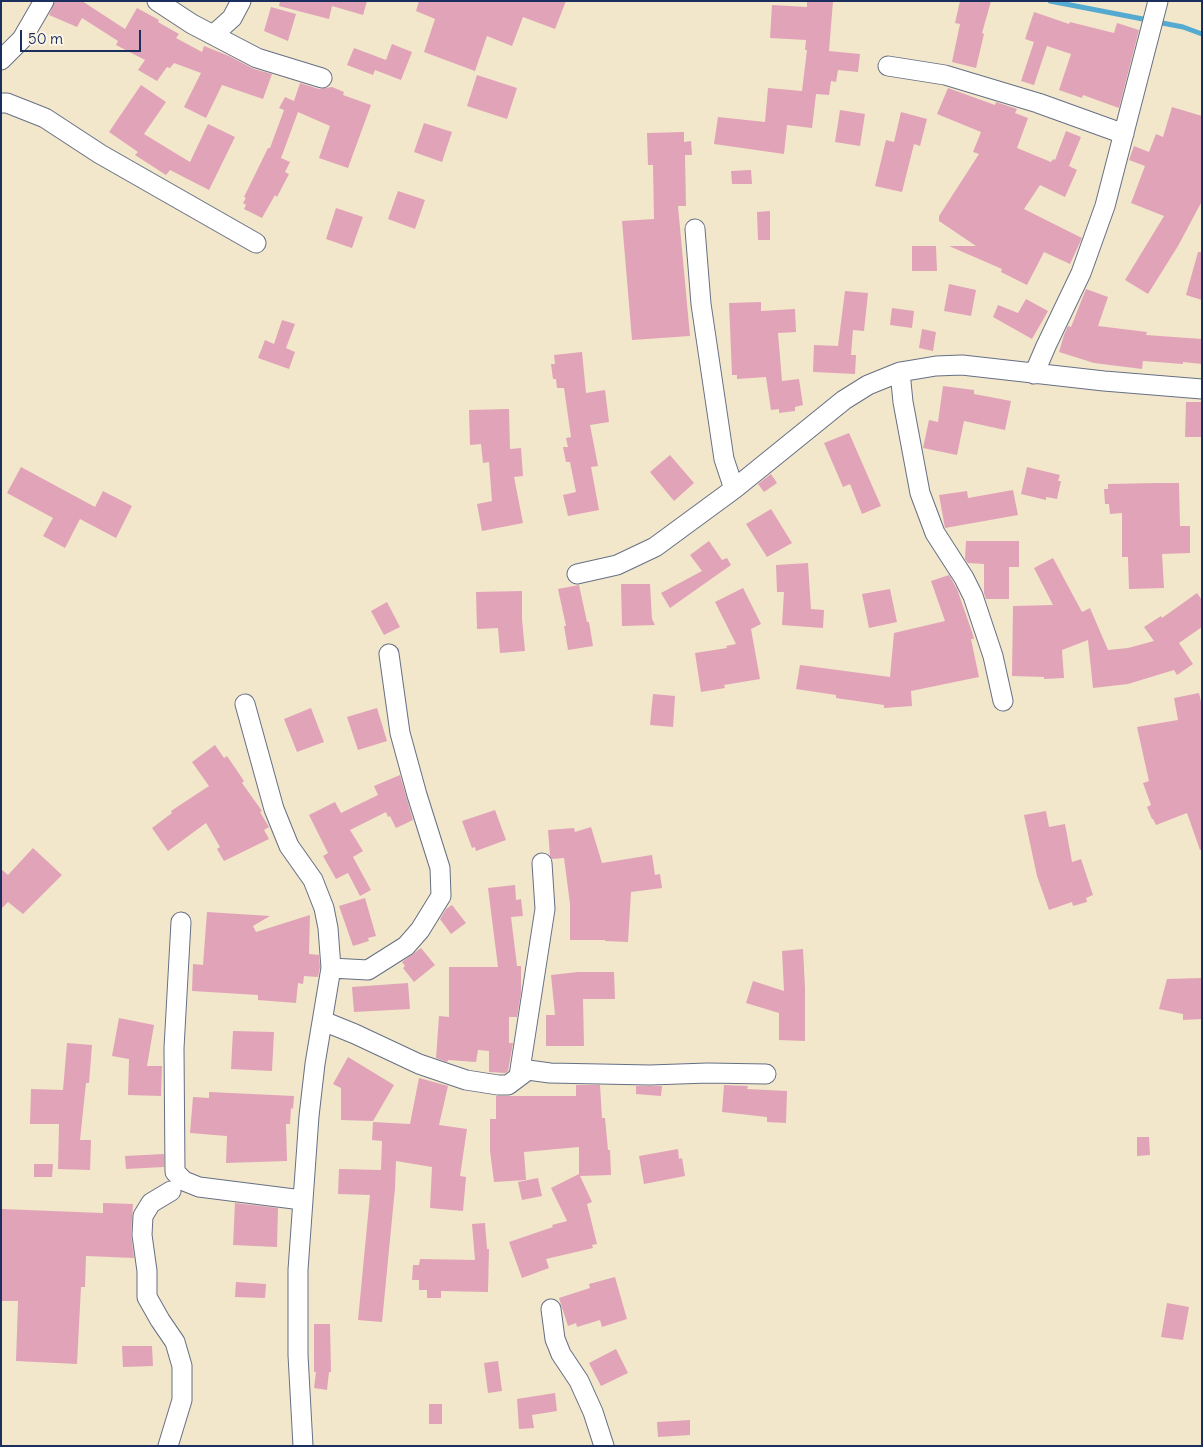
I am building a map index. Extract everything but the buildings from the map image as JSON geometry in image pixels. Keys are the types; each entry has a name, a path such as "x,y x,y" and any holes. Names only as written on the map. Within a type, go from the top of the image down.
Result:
{"street":[{"path":"1,60 22,39 44,1"},
{"path":"157,1 213,35 257,58 322,78"},
{"path":"213,35 232,18 241,1"},
{"path":"1034,374 1081,273 1105,206 1158,1"},
{"path":"888,66 945,75 1038,103 1124,134"},
{"path":"1,102 45,118 100,154 256,243"},
{"path":"695,229 701,304 716,411 724,459 734,488"},
{"path":"577,574 617,565 655,546 734,488 844,400 868,385 900,372 936,366 962,366 1202,389"},
{"path":"900,372 903,402 920,493 935,533 964,578 973,596 993,656 1003,701"},
{"path":"331,968 368,970 406,946 420,930 441,896 440,868 400,733 389,654"},
{"path":"245,704 274,809 289,846 313,880 324,908 328,928 331,968 315,1064 302,1200 298,1270 302,1446"},
{"path":"519,1076 545,909 542,863"},
{"path":"181,922 174,1048 174,1172 184,1181 199,1187 302,1200"},
{"path":"323,1021 419,1064 466,1080 508,1085 528,1070 650,1074 766,1074"},
{"path":"168,1446 182,1400 182,1366 176,1342 146,1297 146,1270 142,1236 143,1216 151,1203 172,1191"},
{"path":"551,1309 555,1339 561,1354 579,1382 593,1412 604,1446"}],"waterway":[{"path":"1050,1 1148,20"},
{"path":"1157,22 1183,27 1202,34"}]}
